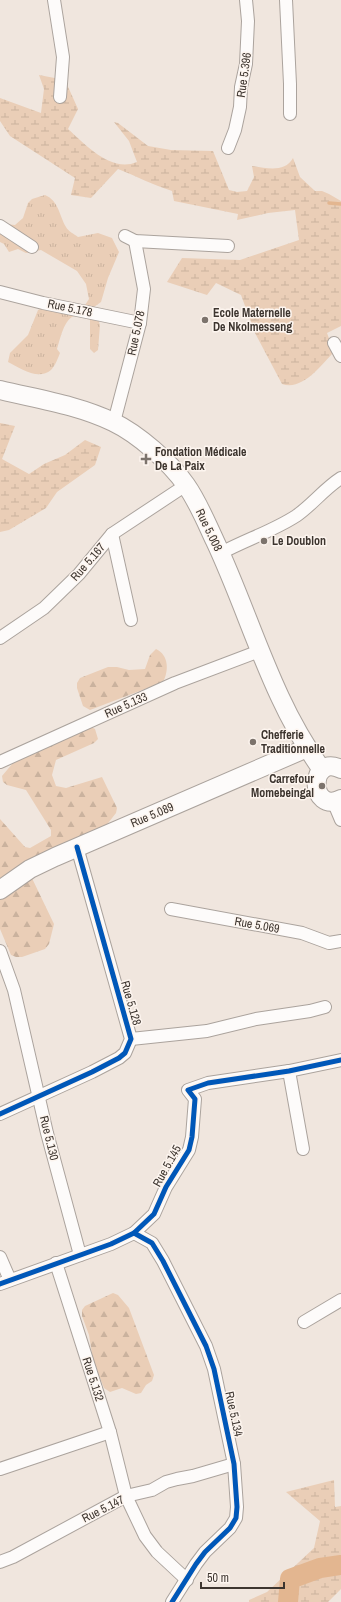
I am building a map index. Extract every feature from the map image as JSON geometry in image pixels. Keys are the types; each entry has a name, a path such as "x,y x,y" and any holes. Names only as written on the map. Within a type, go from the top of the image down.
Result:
{"main road":[{"name":"Rue 5.008","path":"0,390 85,411 114,422 148,445 186,484 221,553 279,696 303,750"},
{"name":"Rue 5.008","path":"0,399 80,419 110,433 142,450 164,470 180,489 196,517 276,705 319,774 316,789 319,794 328,800 337,800"},
{"name":"Rue 5.089","path":"0,890 30,869 76,847 303,750"},
{"path":"319,774 332,766 341,769"}],"street":[{"path":"54,0 63,57 60,97"},
{"name":"Rue 5.396","path":"228,148 235,130 240,107 241,87 246,64 248,21 246,0"},
{"path":"286,0 290,114"},
{"path":"0,226 32,247"},
{"name":"Rue 5.078","path":"114,422 140,323 144,289 130,239 228,246"},
{"name":"Rue 5.178","path":"0,292 43,303 140,323"},
{"path":"334,343 341,356"},
{"path":"221,553 288,521 308,507 341,478"},
{"name":"Rue 5.167","path":"0,638 44,608 79,574 112,534 180,489"},
{"path":"112,534 131,620"},
{"name":"Rue 5.133","path":"0,762 175,683 254,653"},
{"path":"337,800 341,820"},
{"name":"Rue 5.128","path":"0,1114 119,1058 125,1053 131,1039 76,847"},
{"name":"Rue 5.069","path":"171,909 302,933 329,943 341,941"},
{"name":"Rue 5.130","path":"0,951 14,990 40,1096 47,1133 80,1255"},
{"path":"131,1039 207,1030 256,1019 310,1011 325,1007"},
{"name":"Rue 5.145","path":"5,1282 111,1244 134,1233 154,1214 166,1187 189,1150 192,1137 195,1099 188,1090 208,1082 289,1071 341,1060"},
{"path":"289,1071 303,1149"},
{"name":"Rue 5.134","path":"134,1233 152,1243 164,1261 206,1346 214,1369 234,1464 237,1507 236,1518 230,1528 205,1552 172,1602"},
{"path":"0,1257 5,1282"},
{"name":"Rue 5.132","path":"56,1263 110,1432 126,1496 145,1536 158,1552 187,1580"},
{"path":"304,1322 341,1300"},
{"path":"0,1469 110,1432"},
{"name":"Rue 5.147","path":"0,1562 13,1557 126,1496 152,1490 166,1482 176,1479 193,1476 234,1464"}],"green space":[{"path":"39,75 65,80 78,109 68,129 91,149 108,161 118,164 137,162 129,141 114,122 118,123 148,146 171,150 213,151 229,190 237,192 247,191 254,177 252,166 280,168 290,163 293,158 300,177 315,191 322,191 341,201 341,326 327,333 334,352 311,376 297,384 282,384 255,333 241,295 216,283 207,295 167,282 182,258 240,260 299,240 295,210 268,213 237,220 238,214 174,201 172,191 118,169 91,198 71,195 75,178 10,136 0,121 0,98 41,113 44,89"},
{"path":"45,195 56,205 66,227 70,231 78,237 98,233 112,238 119,252 108,278 101,302 94,307 100,325 98,350 94,353 90,349 90,318 75,316 65,325 57,349 60,353 54,366 46,373 35,374 23,370 8,362 10,353 28,335 38,310 53,305 83,308 89,299 86,284 77,271 41,250 26,253 18,249 9,252 4,244 0,242 0,222 15,225 23,218 28,203 32,199"},
{"path":"0,423 15,426 2,459 29,474 44,464 65,455 85,440 101,447 95,465 57,492 46,508 9,530 0,532"},
{"path":"156,649 166,659 167,668 163,682 90,710 83,706 77,688 77,683 80,678 108,667 117,667 129,670 145,669 150,655"},
{"path":"91,727 95,729 98,739 94,743 56,760 52,775 56,786 66,788 102,777 117,808 116,813 105,827 29,872 54,924 49,944 45,949 22,957 16,957 11,955 0,929 0,819 25,847 30,848 51,836 51,830 26,790 7,785 3,782 2,776 18,757"},
{"path":"113,1293 118,1295 129,1308 154,1375 152,1381 146,1385 141,1393 136,1394 122,1388 110,1392 104,1388 93,1360 89,1335 82,1316 82,1310 85,1306"},
{"path":"334,1480 335,1507 341,1506 341,1589 328,1602 249,1602 249,1600 267,1592 314,1548 320,1521 286,1492"}],"waterway":[{"path":"329,203 341,204"},
{"path":"288,1602 290,1579 320,1568 341,1565"}],"cycle path":[{"path":"0,1114 119,1058 125,1053 131,1039 77,847"},
{"path":"0,1284 111,1244 134,1233 154,1214 166,1187 189,1150 192,1137 195,1099 188,1090 208,1083 289,1071 341,1060"},
{"path":"134,1233 152,1243 163,1261 206,1346 214,1369 234,1464 237,1507 236,1518 230,1528 205,1552 172,1602"}],"place":[{"name":"Ecole Maternelle De Nkolmesseng","path":"205,320"},
{"name":"Fondation Médicale De La Paix","path":"146,459"},
{"name":"Le Doublon","path":"264,541"},
{"name":"Chefferie Traditionnelle","path":"253,742"},
{"name":"Carrefour Momebeingal","path":"322,786"}]}
